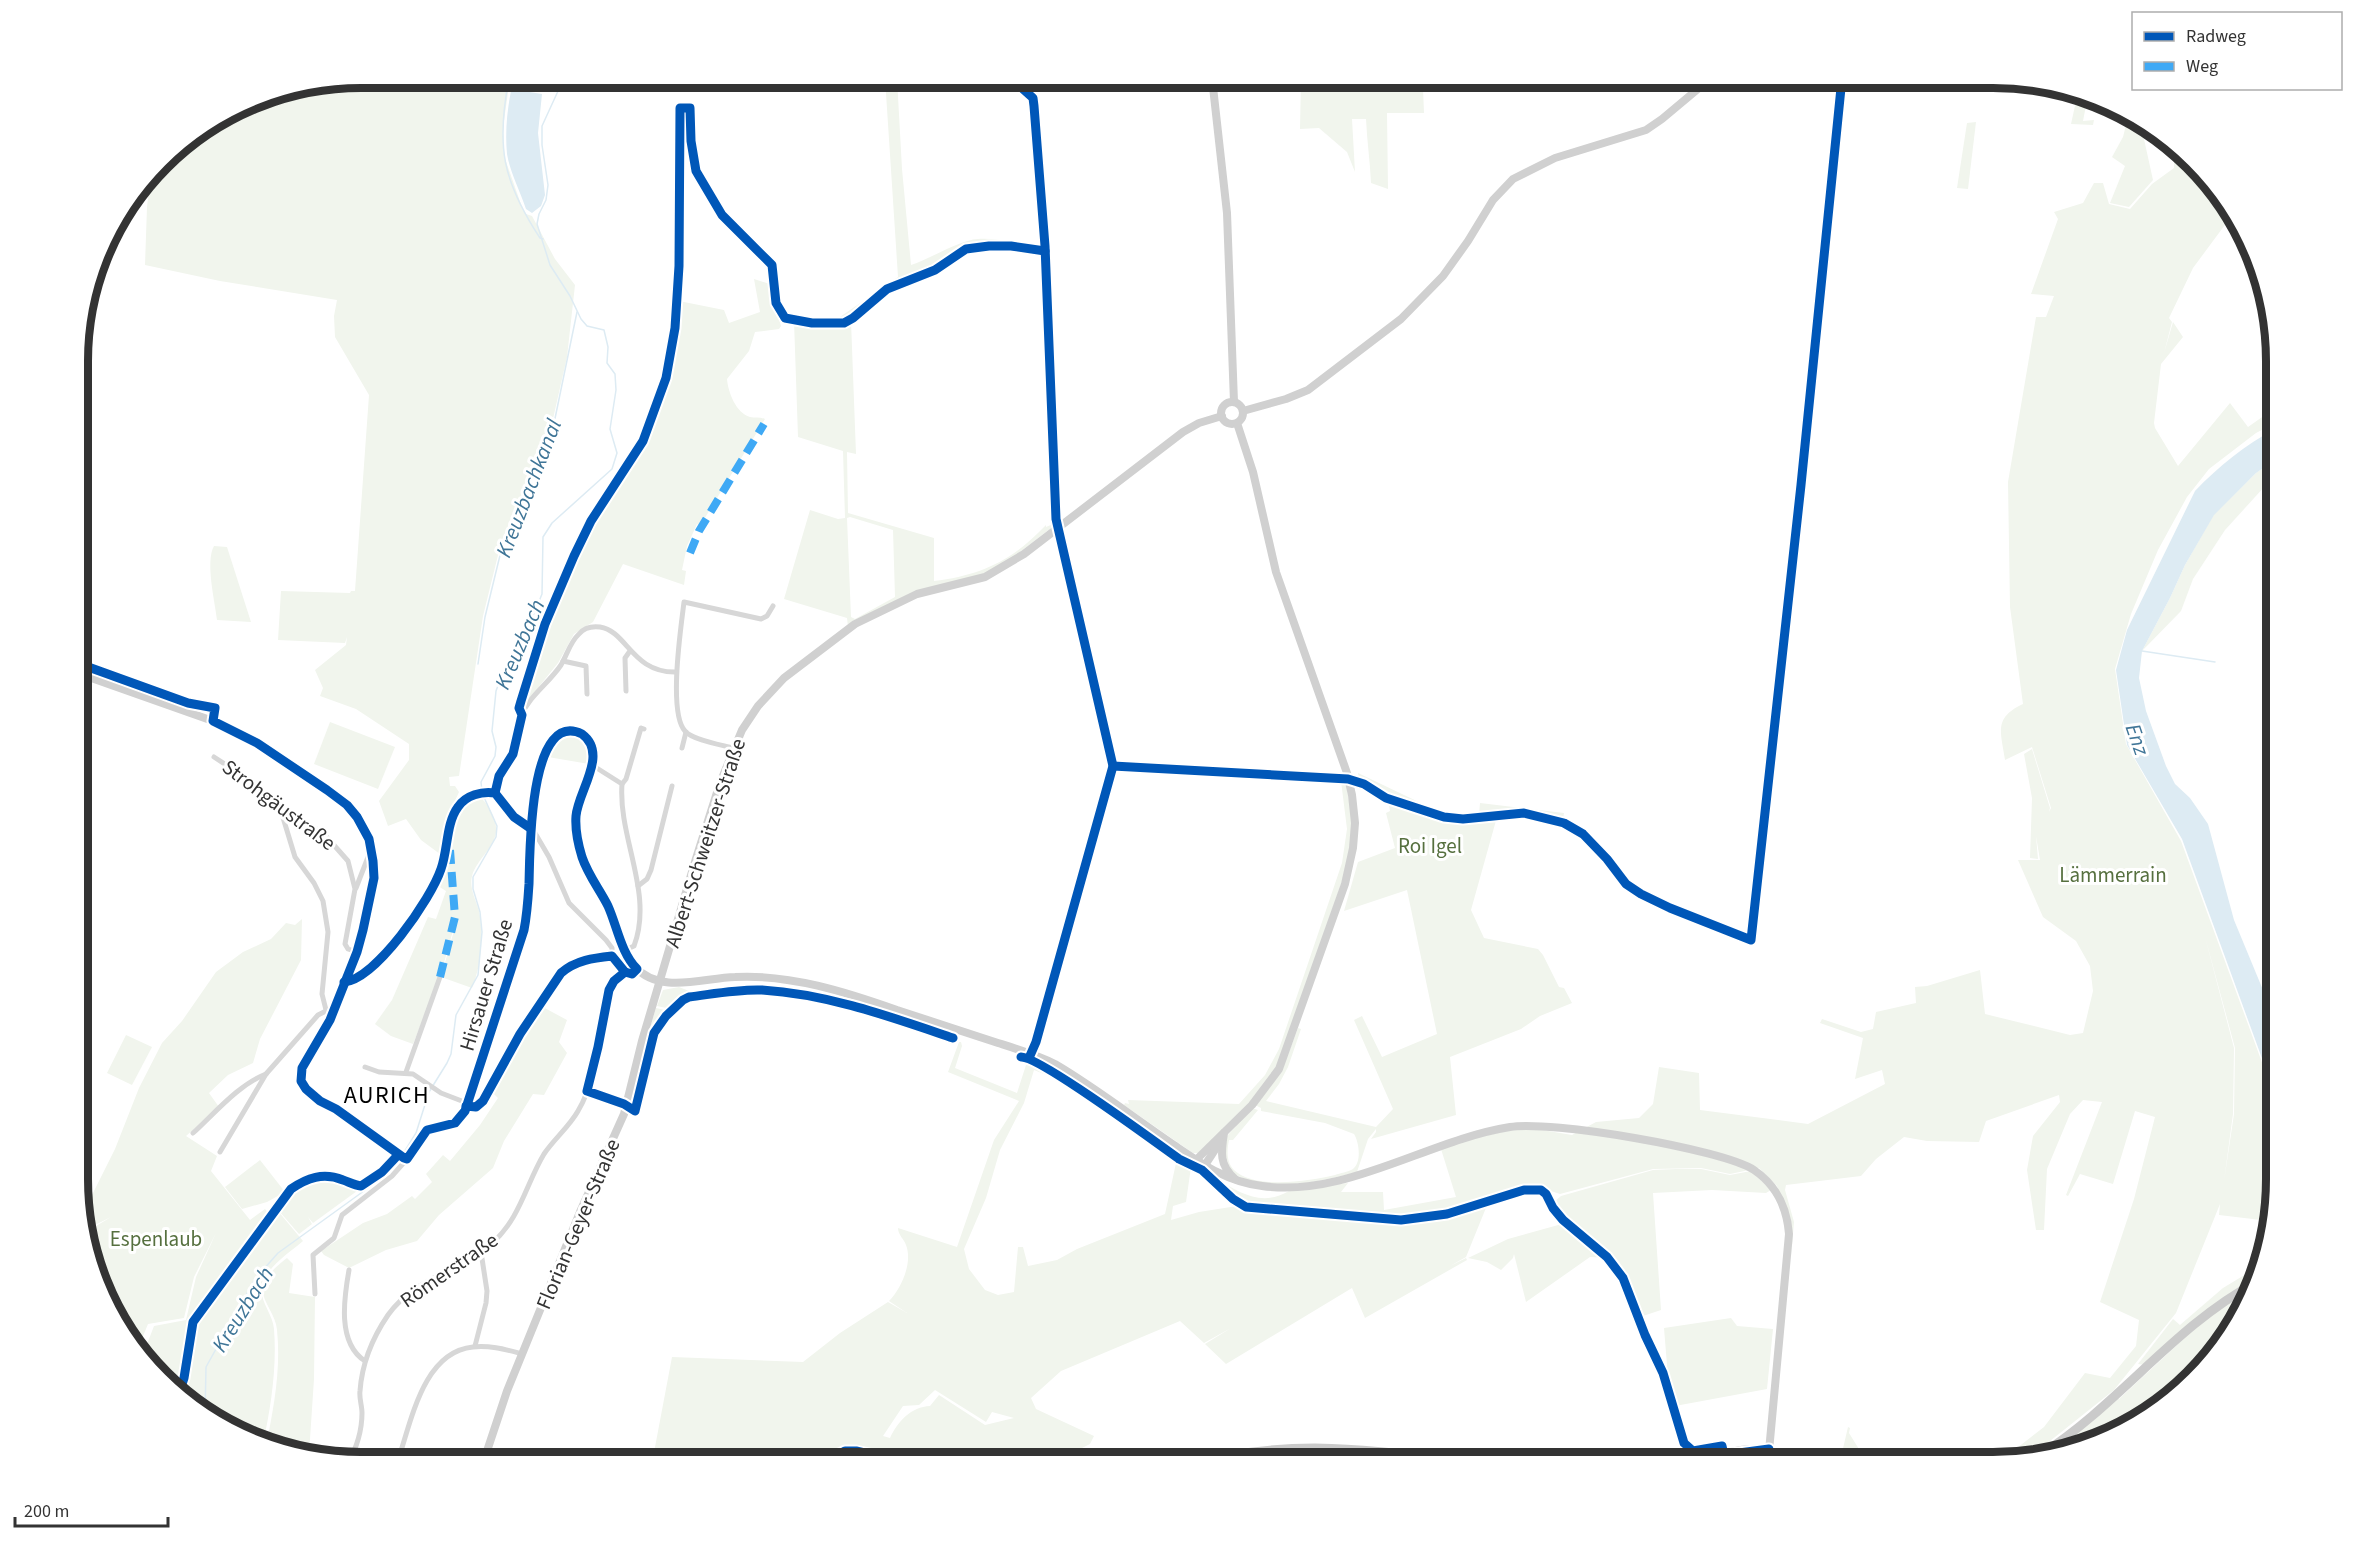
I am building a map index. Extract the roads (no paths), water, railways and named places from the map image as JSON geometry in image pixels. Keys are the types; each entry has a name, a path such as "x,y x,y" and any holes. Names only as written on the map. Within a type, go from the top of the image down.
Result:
{"main road":[{"path":"1213,88 1228,230 1234,402"},
{"path":"1243,411 1286,399 1308,390 1401,319 1443,276 1493,200 1513,179 1555,158 1646,130 1700,88"},
{"path":"1234,402 1240,405 1243,411 1243,416 1237,423 1228,423 1222,416 1225,404 1234,402"},
{"name":"Albert-Schweitzer-Straße","path":"661,981 705,828 733,748 751,715 776,686 836,638 866,618 917,594 974,581 997,572 1024,554 1177,437 1199,423 1222,416"},
{"path":"1196,1160 1263,1093 1285,1056 1345,884 1353,848 1355,823 1347,773 1279,581 1253,472 1237,423"},
{"path":"88,677 213,721 257,743 314,780 347,806 363,828 374,867 372,891 357,952 329,1010 326,1027 300,1075 306,1089 320,1101 336,1109 404,1157"},
{"name":"Hirsauer Straße","path":"404,1157 427,1130 455,1123 461,1118 467,1105 524,930 528,909 530,828 537,783 546,753 556,736 570,731 586,737 593,751 592,765"},
{"path":"592,765 579,798 576,816 582,859 607,905 625,950 637,969 648,977 681,983 734,976 793,980 885,1005 985,1038 1054,1064 1205,1166 1239,1182 1284,1189 1307,1186 1359,1175 1464,1137 1512,1126 1530,1125 1668,1145 1747,1166 1760,1174 1773,1188 1784,1207 1789,1228 1768,1452"},
{"name":"Florian-Geyer-Straße","path":"487,1452 507,1391 580,1212 624,1114 642,1041 661,981"},
{"path":"1205,1166 1224,1133"},
{"path":"1224,1133 1221,1148 1222,1162 1228,1172 1239,1182"},
{"path":"2053,1445 2086,1421 2212,1311 2241,1292"},
{"path":"1252,1452 1311,1446 1389,1452"}],"street":[{"path":"682,748 686,732 679,716 676,672 684,602 761,620 767,616 773,606"},
{"path":"493,792 499,777 511,759 522,715 532,698 563,661 577,636 590,627 600,627 610,631 630,651 654,669 676,672"},
{"path":"626,691 625,658 630,651"},
{"path":"563,661 586,666 587,694"},
{"path":"625,950 634,946 639,933 641,916 638,886 621,800 622,784 626,780 641,728 644,729"},
{"path":"686,732 733,748"},
{"name":"Strohgäustraße","path":"214,758 257,785 281,811 289,812 311,825 338,848 348,861 355,889 345,944 348,949 357,952"},
{"path":"592,765 622,784"},
{"path":"638,886 651,870 672,786"},
{"path":"344,982 366,973 404,933 438,876 458,807 471,795 493,792"},
{"path":"493,792 514,817 530,828 549,857 569,903 606,939 612,948 612,956 625,972 632,974 637,969"},
{"path":"220,1152 266,1074 293,1040 318,1015 329,1010 322,993 328,932 323,901 314,883 295,857 281,811"},
{"path":"355,889 370,851"},
{"path":"365,1067 387,1073 406,1072 467,1105 476,1107 483,1101 519,1034 561,973 584,960 612,956"},
{"name":"Römerstraße","path":"353,1452 360,1424 360,1390 365,1361 378,1330 390,1312 410,1292 482,1252 510,1223 544,1155 578,1111 587,1091 609,990 614,981 625,972"},
{"path":"406,1072 440,977"},
{"path":"193,1132 255,1078 266,1074"},
{"path":"315,1294 313,1255 334,1238 342,1215 392,1176 404,1157"},
{"path":"475,1346 487,1291 482,1252"},
{"path":"349,1270 345,1304 346,1328 352,1349 365,1361"},
{"path":"401,1452 426,1379 446,1357 455,1351 475,1346 523,1354"}],"water":[{"path":"511,91 542,94 538,133 545,195 541,206 532,213 526,209 507,154 507,114"},
{"name":"Enz","path":"2266,434 2266,466 2256,473 2214,515 2185,565 2142,651 2139,678 2146,711 2166,766 2175,784 2190,798 2208,824 2234,920 2266,997 2266,1069 2182,839 2127,745 2116,670 2127,630 2195,491 2213,473"}],"waterway":[{"path":"507,88 503,124 505,162 517,198 540,238 543,239"},
{"name":"Kreuzbach","path":"482,791 481,782 495,756 496,747 492,731 496,691 506,664 525,636 542,594 543,537 552,523 612,469 617,453 610,429 616,390 615,374 607,363 608,347 604,330 587,326 581,319 570,296 550,265 537,224 546,200 548,185 542,145 542,126 559,88"},
{"name":"Kreuzbachkanal","path":"478,664 485,617 503,543 552,433 577,312"},
{"path":"2142,651 2215,662"},
{"name":"Kreuzbach","path":"403,1154 416,1133 429,1092 451,1054 456,1015 478,975 482,932 480,912 473,889 473,877 496,837 497,826 483,795"},
{"name":"Kreuzbach","path":"205,1404 206,1367 255,1279 278,1253 368,1188 391,1170 400,1158"}],"district":[{"name":"AURICH","path":"387,1095"}],"park label":[{"name":"Roi Igel","path":"1430,846"},
{"name":"Lämmerrain","path":"2113,875"},
{"name":"Espenlaub","path":"156,1239"}]}
